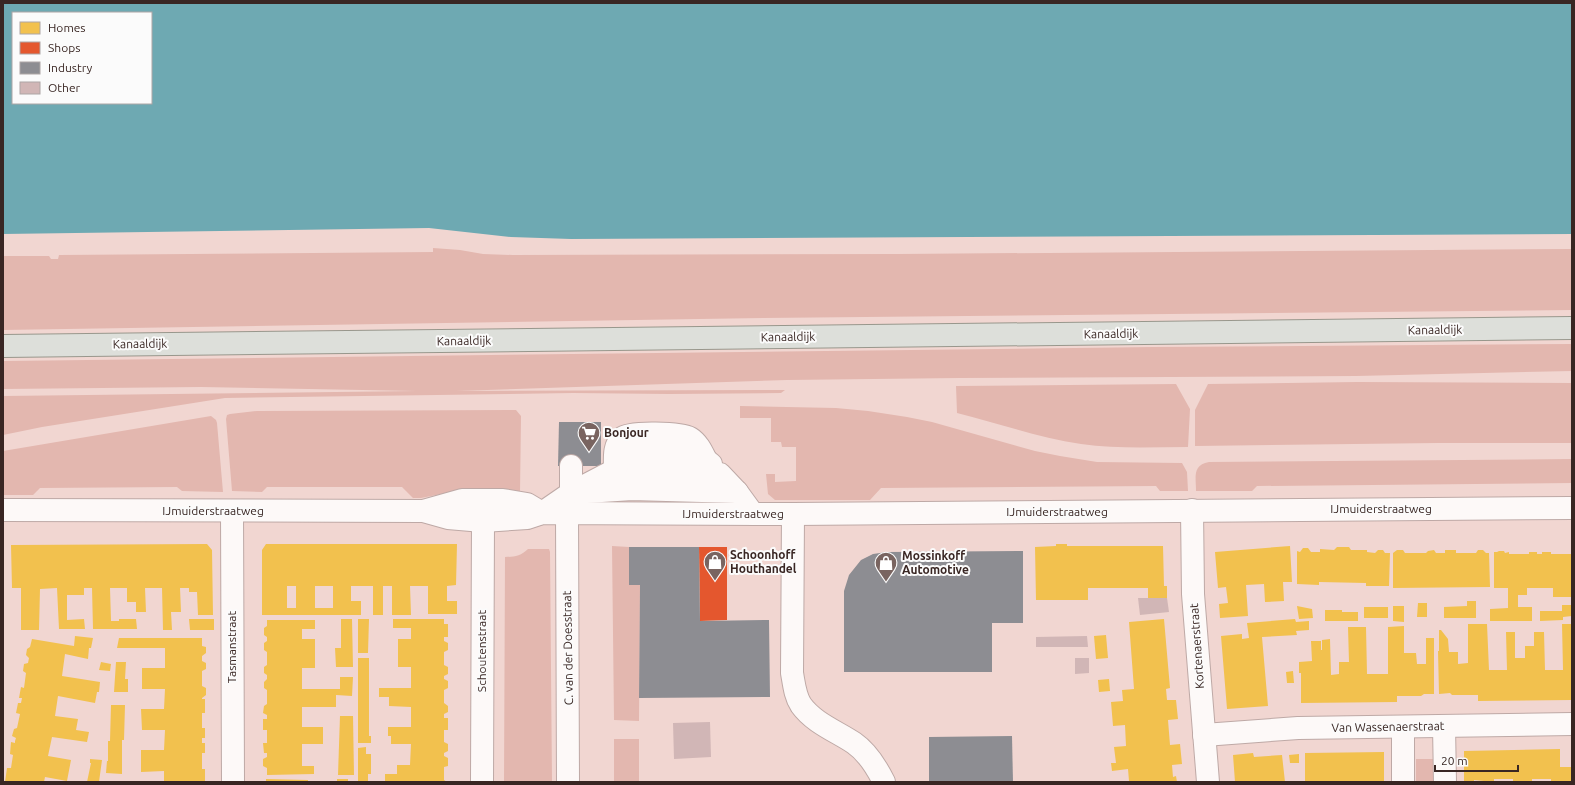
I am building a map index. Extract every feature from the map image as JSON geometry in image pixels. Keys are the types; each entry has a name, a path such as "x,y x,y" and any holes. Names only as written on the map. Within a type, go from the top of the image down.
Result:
{"main road":[{"name":"Kanaaldijk","path":"3,346 1572,328"}],"street":[{"path":"615,470 615,449 623,437 630,435 676,434 689,437 697,444 713,467 737,492 753,514"},
{"name":"C. van der Doesstraat","path":"568,782 569,503 571,466"},
{"path":"569,503 615,470 688,470 713,467"},
{"path":"569,503 632,489 737,492"},
{"name":"IJmuiderstraatweg","path":"423,511 462,500 502,500 527,504 542,513"},
{"name":"IJmuiderstraatweg","path":"3,510 423,511 448,518 483,521 527,518 569,503 753,514 1572,508"},
{"name":"Kortenaerstraat","path":"1192,510 1193,594 1208,782"},
{"name":"Tasmanstraat","path":"232,511 233,782"},
{"path":"793,514 792,673 794,689 800,704 812,717 855,744 868,757 884,782"},
{"name":"Schoutenstraat","path":"482,782 483,521"},
{"name":"Van Wassenaerstraat","path":"1204,735 1298,728 1572,724"},
{"path":"1444,726 1445,782"},
{"path":"1403,727 1403,782"}],"shaded area":[{"path":"433,248 460,250 483,254 513,255 1572,249 1572,310 763,318 3,330 3,256 49,256 51,259 58,259 59,255 433,252"},
{"path":"1572,344 1572,371 1356,376 787,380 456,391 785,390 781,393 573,393 225,398 42,427 3,435 3,396 417,391 201,387 3,389 3,361 1153,347"},
{"path":"1357,382 1572,383 1572,443 1195,446 1195,410 1208,384"},
{"path":"1176,384 1190,409 1188,447 1094,446 1034,434 957,413 956,386"},
{"path":"740,406 836,408 868,411 932,422 1035,451 1060,456 1097,462 1182,463 1187,472 1188,491 1160,491 1156,486 881,488 870,500 775,500 768,494 766,474 775,474 775,482 796,481 796,447 782,447 781,442 771,442 771,418 740,418"},
{"path":"516,410 521,416 520,492 461,490 421,498 413,498 402,487 267,487 262,492 232,491 226,419 227,415 230,414 257,411"},
{"path":"211,416 217,423 223,492 182,491 177,487 40,488 33,495 3,495 3,451"},
{"path":"1572,459 1572,483 1257,486 1252,491 1196,491 1197,469 1209,462"},
{"path":"612,546 629,547 629,585 640,585 639,721 614,720"},
{"path":"528,549 549,549 550,552 552,782 504,782 505,557 517,556"},
{"path":"614,739 639,739 639,782 614,782"},
{"path":"1416,759 1433,759 1433,782 1416,782"}],"water":[{"path":"3,3 1572,3 1572,234 571,239 511,237 429,228 3,234"}],"building: Homes":[{"path":"207,544 212,550 213,615 198,615 197,592 189,592 189,588 180,588 181,612 171,612 172,630 163,630 162,588 145,588 146,612 136,612 136,602 127,602 127,588 110,588 111,621 119,621 119,619 136,619 137,629 93,629 92,588 84,588 84,595 67,595 67,620 84,619 85,629 59,629 57,588 40,589 39,630 21,630 21,588 12,588 11,545"},
{"path":"266,544 457,544 456,585 447,586 447,601 457,601 457,614 428,614 428,586 410,586 411,615 392,615 392,586 383,586 383,615 373,615 373,586 351,586 351,601 361,601 361,615 262,615 262,550","holes":["287,586 296,586 296,608 287,608","315,586 333,586 333,608 315,608"]},
{"path":"1056,544 1067,544 1067,546 1163,546 1164,586 1167,586 1167,598 1148,598 1148,588 1088,588 1088,600 1036,600 1035,547 1056,546"},
{"path":"1290,546 1292,582 1283,582 1284,601 1265,602 1264,584 1246,585 1248,616 1220,618 1219,604 1228,603 1226,587 1218,588 1215,552"},
{"path":"1337,547 1349,547 1351,550 1367,550 1367,552 1375,553 1378,550 1383,550 1385,553 1390,553 1389,586 1366,586 1366,583 1319,582 1319,585 1297,584 1297,551 1300,552 1303,548 1308,548 1311,552 1320,552 1320,549 1334,550"},
{"path":"1397,550 1403,550 1405,553 1426,553 1434,550 1436,553 1445,553 1445,550 1456,550 1456,553 1476,553 1478,550 1483,550 1486,553 1489,553 1490,587 1393,588 1393,553"},
{"path":"1504,551 1505,553 1509,552 1509,554 1529,554 1529,552 1537,552 1537,554 1542,554 1542,552 1551,552 1551,554 1571,554 1572,552 1572,597 1553,597 1553,588 1527,588 1527,595 1518,595 1518,607 1532,607 1532,621 1490,621 1490,609 1508,608 1508,588 1494,588 1494,552"},
{"path":"1467,601 1476,601 1476,618 1444,618 1444,607 1467,606"},
{"path":"1418,603 1427,603 1427,617 1417,617"},
{"path":"1562,605 1572,605 1572,616 1563,617 1563,620 1540,621 1540,611 1562,611"},
{"path":"1297,606 1312,609 1313,618 1299,619"},
{"path":"1393,606 1404,606 1404,622 1393,621"},
{"path":"1364,607 1388,607 1388,618 1364,618"},
{"path":"1325,610 1358,612 1358,621 1325,621"},
{"path":"189,619 214,619 214,630 190,630"},
{"path":"341,619 352,619 353,667 336,667 335,648 341,648"},
{"path":"358,619 369,619 368,653 358,653"},
{"path":"393,619 444,619 444,624 448,624 448,637 444,637 444,641 448,643 448,650 444,652 444,665 448,667 448,674 444,676 444,679 448,681 448,688 444,690 444,703 448,706 448,712 444,714 444,718 448,718 448,730 444,730 444,742 448,744 448,751 444,753 444,756 448,758 448,766 444,767 444,780 447,782 385,782 385,774 397,774 397,765 410,765 411,744 391,744 391,736 388,736 388,727 411,727 411,707 389,706 389,697 379,697 379,688 411,688 411,667 398,667 398,639 411,639 411,628 393,628"},
{"path":"1164,619 1170,688 1166,689 1167,700 1176,700 1178,719 1168,720 1170,745 1180,744 1182,764 1172,765 1173,777 1176,776 1177,782 1129,781 1128,769 1112,771 1111,763 1116,763 1114,747 1126,746 1125,725 1113,726 1111,702 1123,701 1122,690 1134,689 1129,622"},
{"path":"1295,619 1296,622 1309,621 1309,630 1296,631 1297,635 1262,637 1268,706 1227,709 1221,636 1242,634 1242,639 1249,638 1247,623"},
{"path":"267,620 315,620 315,629 302,629 302,639 315,639 315,668 302,668 302,689 340,689 340,677 353,677 352,696 336,695 336,707 302,707 302,727 323,727 323,744 302,744 302,766 314,766 314,774 267,775 267,768 263,766 263,759 267,757 267,753 264,753 263,743 267,743 267,730 263,730 263,719 267,719 267,715 263,713 264,706 267,704 267,690 264,688 264,682 267,679 267,675 264,673 264,667 267,665 267,652 264,650 264,643 267,641 267,637 264,635 264,628 267,626"},
{"path":"1571,620 1572,700 1478,701 1478,695 1452,695 1450,693 1439,694 1439,630 1441,630 1448,639 1449,652 1458,652 1458,664 1468,663 1468,624 1487,624 1489,670 1507,670 1506,632 1515,632 1515,658 1525,658 1525,646 1534,646 1534,632 1544,632 1545,670 1563,670 1562,624 1571,624"},
{"path":"1404,626 1404,653 1416,653 1417,664 1426,664 1426,638 1434,638 1434,694 1424,694 1421,696 1397,696 1397,702 1301,703 1301,673 1299,673 1299,662 1312,661 1311,641 1321,641 1322,650 1322,640 1330,639 1331,675 1339,674 1339,662 1349,662 1348,627 1366,627 1367,674 1388,674 1388,627"},
{"path":"1106,635 1108,658 1096,659 1094,636"},
{"path":"75,636 93,638 91,648 89,648 88,659 65,654 62,676 100,682 99,692 97,692 95,703 58,696 55,716 78,719 76,730 89,732 87,742 52,737 48,756 71,760 67,781 45,777 44,782 5,782 7,768 11,768 13,755 10,754 11,742 15,743 16,738 12,736 14,729 17,728 20,714 16,713 18,703 21,703 22,698 19,698 21,687 24,688 26,673 23,671 24,664 28,663 29,658 26,655 27,649 30,647 32,639 74,646"},
{"path":"119,638 202,638 202,646 206,647 206,653 202,656 202,661 206,663 206,669 202,671 202,686 206,688 206,695 202,698 205,699 205,713 202,713 202,728 205,728 205,738 202,738 202,743 205,743 205,753 202,753 202,769 205,769 205,782 164,782 164,771 141,772 141,750 164,750 165,730 142,730 141,709 164,709 165,689 142,689 142,668 165,668 165,648 117,648"},
{"path":"358,658 369,658 369,736 371,736 371,743 358,743"},
{"path":"101,662 111,664 110,671 99,670"},
{"path":"116,662 126,662 125,679 128,679 128,692 114,692"},
{"path":"1293,671 1294,683 1287,683 1286,672"},
{"path":"1109,679 1110,691 1099,692 1098,680"},
{"path":"111,705 125,705 124,740 122,740 122,774 106,773 108,761 108,741 110,741"},
{"path":"340,716 353,716 354,775 338,775"},
{"path":"366,747 366,754 371,754 371,774 368,774 368,782 358,782 358,748"},
{"path":"1560,749 1560,767 1572,767 1572,782 1551,782 1551,779 1532,779 1532,782 1513,782 1513,779 1494,779 1494,782 1474,780 1474,782 1464,782 1464,751"},
{"path":"1384,752 1384,782 1305,782 1305,753"},
{"path":"1253,753 1254,757 1282,755 1285,782 1235,782 1233,755"},
{"path":"1299,754 1299,763 1290,763 1289,755"},
{"path":"90,759 102,760 99,782 87,782 91,763"},
{"path":"266,779 308,780 308,782 266,782"},
{"path":"337,779 348,779 348,782 337,782"}],"building: Shops":[{"path":"699,547 727,547 727,620 700,621"}],"building: Industry":[{"path":"559,422 601,422 601,466 558,466"},
{"path":"629,547 699,547 700,621 769,620 770,697 639,698 640,585 629,585"},
{"path":"1023,551 1023,623 992,623 992,672 844,672 844,591 849,575 861,560 873,554 887,552"},
{"path":"1012,736 1013,782 929,782 929,737"}],"building: Other":[{"path":"1138,598 1167,598 1169,612 1140,615"},
{"path":"1087,636 1088,647 1036,647 1036,637"},
{"path":"1075,658 1089,658 1089,673 1075,674"},
{"path":"710,722 711,757 674,759 673,723"}],"place":[{"name":"Bonjour","path":"589,452"},
{"name":"Schoonhoff Houthandel","path":"715,582"},
{"name":"Mossinkoff Automotive","path":"886,582"}]}
